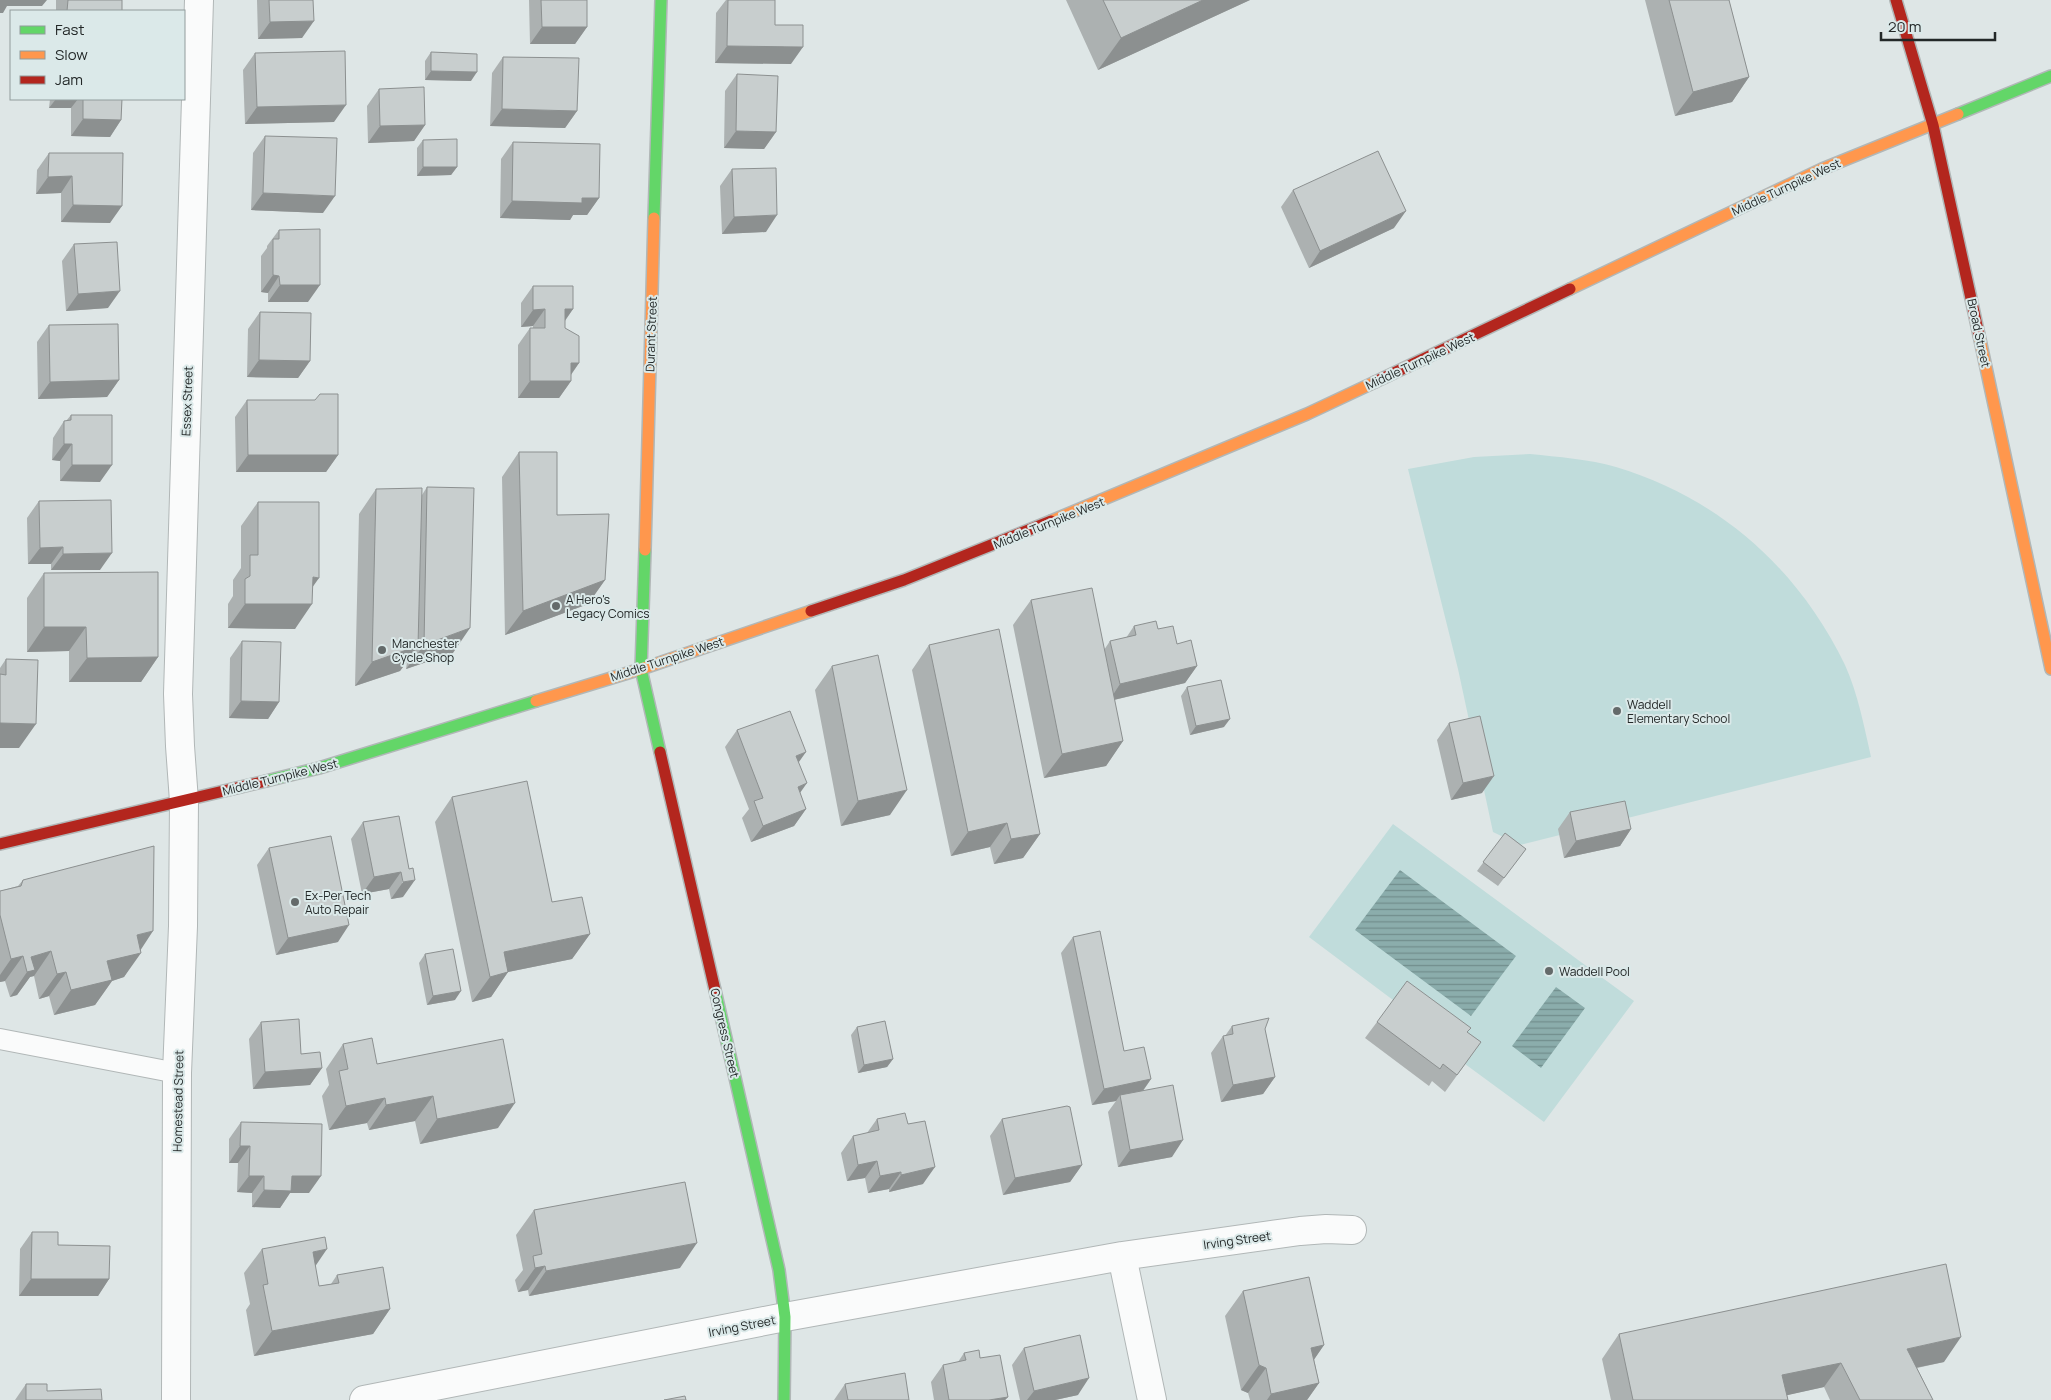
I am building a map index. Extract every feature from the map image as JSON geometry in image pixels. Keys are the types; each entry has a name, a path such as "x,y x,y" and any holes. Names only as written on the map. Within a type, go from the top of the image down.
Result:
{"main road":[{"name":"Durant Street","path":"640,669 661,0"},
{"name":"Broad Street","path":"1896,0 1933,125 2051,669"},
{"name":"Middle Turnpike West","path":"0,844 319,768 640,669 904,580 1128,492 1307,414 1822,169 2051,76"},
{"name":"Congress Street","path":"640,669 780,1270 785,1317 784,1400"}],"street":[{"name":"Essex Street","path":"184,801 178,694 199,0"},
{"name":"Homestead Street","path":"176,1400 177,1073 183,926 184,801"},
{"name":"Irving Street","path":"364,1400 785,1317 1122,1256 1300,1231 1352,1230"},
{"path":"1122,1256 1152,1400"}],"lane":[{"path":"0,1039 177,1073"}],"shaded area":[{"path":"1530,454 1606,464 1653,480 1689,497 1752,541 1779,568 1804,598 1826,630 1845,665 1854,687 1871,757 1520,845 1493,832 1458,669 1408,469 1474,457"},
{"name":"Waddell Pool","path":"1393,824 1634,1001 1544,1122 1465,1064 1393,1000 1309,937"},
{"path":"1400,870 1516,956 1471,1016 1355,930"},
{"path":"1556,987 1585,1008 1541,1068 1512,1046"}],"building":[{"path":"68,0 122,0 122,10 67,10"},
{"path":"269,0 313,0 314,21 270,22"},
{"path":"541,0 587,0 587,27 542,27"},
{"path":"728,0 775,0 775,25 803,25 803,47 727,46"},
{"path":"1103,0 1203,0 1121,38"},
{"path":"1669,0 1729,0 1749,77 1693,92"},
{"path":"345,51 346,105 257,107 255,53"},
{"path":"431,52 477,54 477,72 431,71"},
{"path":"503,57 579,58 577,111 502,109"},
{"path":"737,74 778,76 776,132 736,131"},
{"path":"424,87 425,125 380,126 379,89"},
{"path":"83,100 122,100 121,120 83,119"},
{"path":"265,136 337,138 335,196 263,193"},
{"path":"457,139 457,167 423,167 423,140"},
{"path":"513,142 600,144 599,198 582,198 582,203 512,201"},
{"path":"1378,151 1406,211 1320,251 1293,190"},
{"path":"49,153 123,153 122,206 73,205 72,176 48,177"},
{"path":"776,168 777,215 734,217 732,169"},
{"path":"320,229 320,285 280,285 279,276 273,275 273,239 279,239 279,230"},
{"path":"117,242 120,291 78,294 74,244"},
{"path":"533,286 573,286 573,309 565,309 565,328 579,336 579,363 571,363 571,381 530,381 530,328 545,328 545,309 533,310"},
{"path":"260,312 311,313 310,361 259,360"},
{"path":"118,324 119,380 50,382 49,325"},
{"path":"320,394 338,394 338,455 248,455 247,400 315,400"},
{"path":"71,415 112,415 112,465 72,465 72,444 64,444 64,421 71,420"},
{"path":"519,452 557,452 557,515 609,514 605,580 523,611"},
{"path":"427,487 474,488 470,628 424,645"},
{"path":"422,488 418,646 372,662 376,489"},
{"path":"111,500 112,553 63,554 63,547 40,548 39,501"},
{"path":"258,502 319,502 319,578 313,577 312,604 245,604 245,579 250,576 250,555 258,555"},
{"path":"158,572 158,657 87,658 86,627 44,627 44,573"},
{"path":"1092,588 1123,741 1062,754 1031,600"},
{"path":"1156,621 1158,629 1173,626 1177,644 1191,640 1197,666 1120,684 1110,641 1136,635 1134,626"},
{"path":"999,629 1040,834 1011,839 1007,823 968,832 929,645"},
{"path":"242,641 281,642 279,702 241,701"},
{"path":"878,655 907,790 858,801 832,666"},
{"path":"6,659 38,660 36,724 0,723 0,674 6,675"},
{"path":"1221,680 1230,719 1196,726 1187,687"},
{"path":"790,711 806,752 796,756 807,783 798,787 806,809 763,826 754,801 763,798 737,730"},
{"path":"1480,716 1494,776 1463,783 1449,723"},
{"path":"527,781 552,902 582,897 590,934 504,952 508,972 490,977 452,797"},
{"path":"1625,801 1631,829 1576,841 1570,812"},
{"path":"399,816 409,869 413,868 415,880 403,882 401,872 374,877 363,822"},
{"path":"1505,833 1526,849 1504,878 1483,862"},
{"path":"331,836 349,925 288,938 269,848"},
{"path":"154,846 153,931 137,935 141,953 107,961 112,980 71,990 66,972 57,974 51,951 31,957 35,970 27,972 23,956 11,959 0,915 0,891 21,886 23,880"},
{"path":"1100,931 1124,1051 1144,1047 1151,1079 1104,1089 1073,937"},
{"path":"453,949 461,991 433,996 425,954"},
{"path":"1407,981 1471,1028 1467,1032 1481,1042 1457,1075 1443,1064 1440,1069 1377,1022"},
{"path":"1269,1018 1265,1029 1275,1077 1233,1085 1223,1036 1233,1034 1232,1026"},
{"path":"299,1019 301,1054 320,1052 322,1068 265,1072 261,1022"},
{"path":"885,1021 893,1059 864,1065 857,1027"},
{"path":"372,1038 377,1064 503,1039 515,1103 437,1119 433,1096 386,1105 385,1098 346,1106 339,1071 348,1069 343,1044"},
{"path":"1173,1085 1183,1140 1130,1150 1120,1095"},
{"path":"1067,1106 1070,1107 1082,1165 1015,1178 1002,1119"},
{"path":"905,1113 908,1124 925,1121 935,1167 901,1175 901,1172 880,1176 877,1161 858,1165 853,1136 879,1130 877,1119"},
{"path":"241,1122 322,1124 321,1176 292,1176 291,1191 264,1190 264,1176 249,1176 250,1146 240,1146"},
{"path":"685,1182 697,1243 546,1271 545,1266 535,1268 533,1256 542,1254 534,1210"},
{"path":"32,1232 58,1232 58,1245 110,1246 109,1279 31,1279"},
{"path":"325,1237 327,1249 313,1252 319,1286 339,1283 337,1275 383,1267 390,1309 272,1331 263,1285 268,1284 262,1249"},
{"path":"1946,1264 1961,1337 1907,1349 1933,1400 1860,1400 1841,1363 1782,1375 1788,1400 1633,1400 1619,1334"},
{"path":"1309,1277 1324,1345 1311,1348 1319,1383 1271,1394 1266,1368 1259,1365 1243,1291"},
{"path":"1080,1335 1089,1378 1034,1391 1024,1348"},
{"path":"979,1350 980,1358 1000,1355 1008,1397 989,1400 949,1400 943,1365 966,1360 964,1353"},
{"path":"905,1373 909,1400 848,1400 845,1384"},
{"path":"26,1384 47,1384 47,1391 101,1389 102,1400 26,1400"},
{"path":"685,1396 686,1400 664,1400"}],"traffic: fast":[{"path":"654,218 661,0"},
{"path":"1958,114 2051,76"},
{"path":"645,550 641,669 660,752"},
{"path":"266,781 319,768 536,701"},
{"path":"715,990 779,1270 785,1317 784,1400"}],"traffic: slow":[{"path":"1570,289 1822,169 1958,114"},
{"path":"645,550 654,218"},
{"path":"1979,335 2051,669"},
{"path":"1051,521 1307,414 1375,382"},
{"path":"536,701 641,669 811,611"}],"traffic: jam":[{"path":"1896,0 1933,125 1979,335"},
{"path":"1375,382 1570,289"},
{"path":"811,611 904,580 1051,521"},
{"path":"660,752 715,990"},
{"path":"0,844 266,781"}],"place":[{"name":"A Hero's Legacy Comics","path":"556,606"},
{"name":"Manchester Cycle Shop","path":"382,650"},
{"name":"Waddell Elementary School","path":"1617,711"},
{"name":"Ex-Per Tech Auto Repair","path":"295,902"},
{"name":"Waddell Pool","path":"1549,971"}]}
